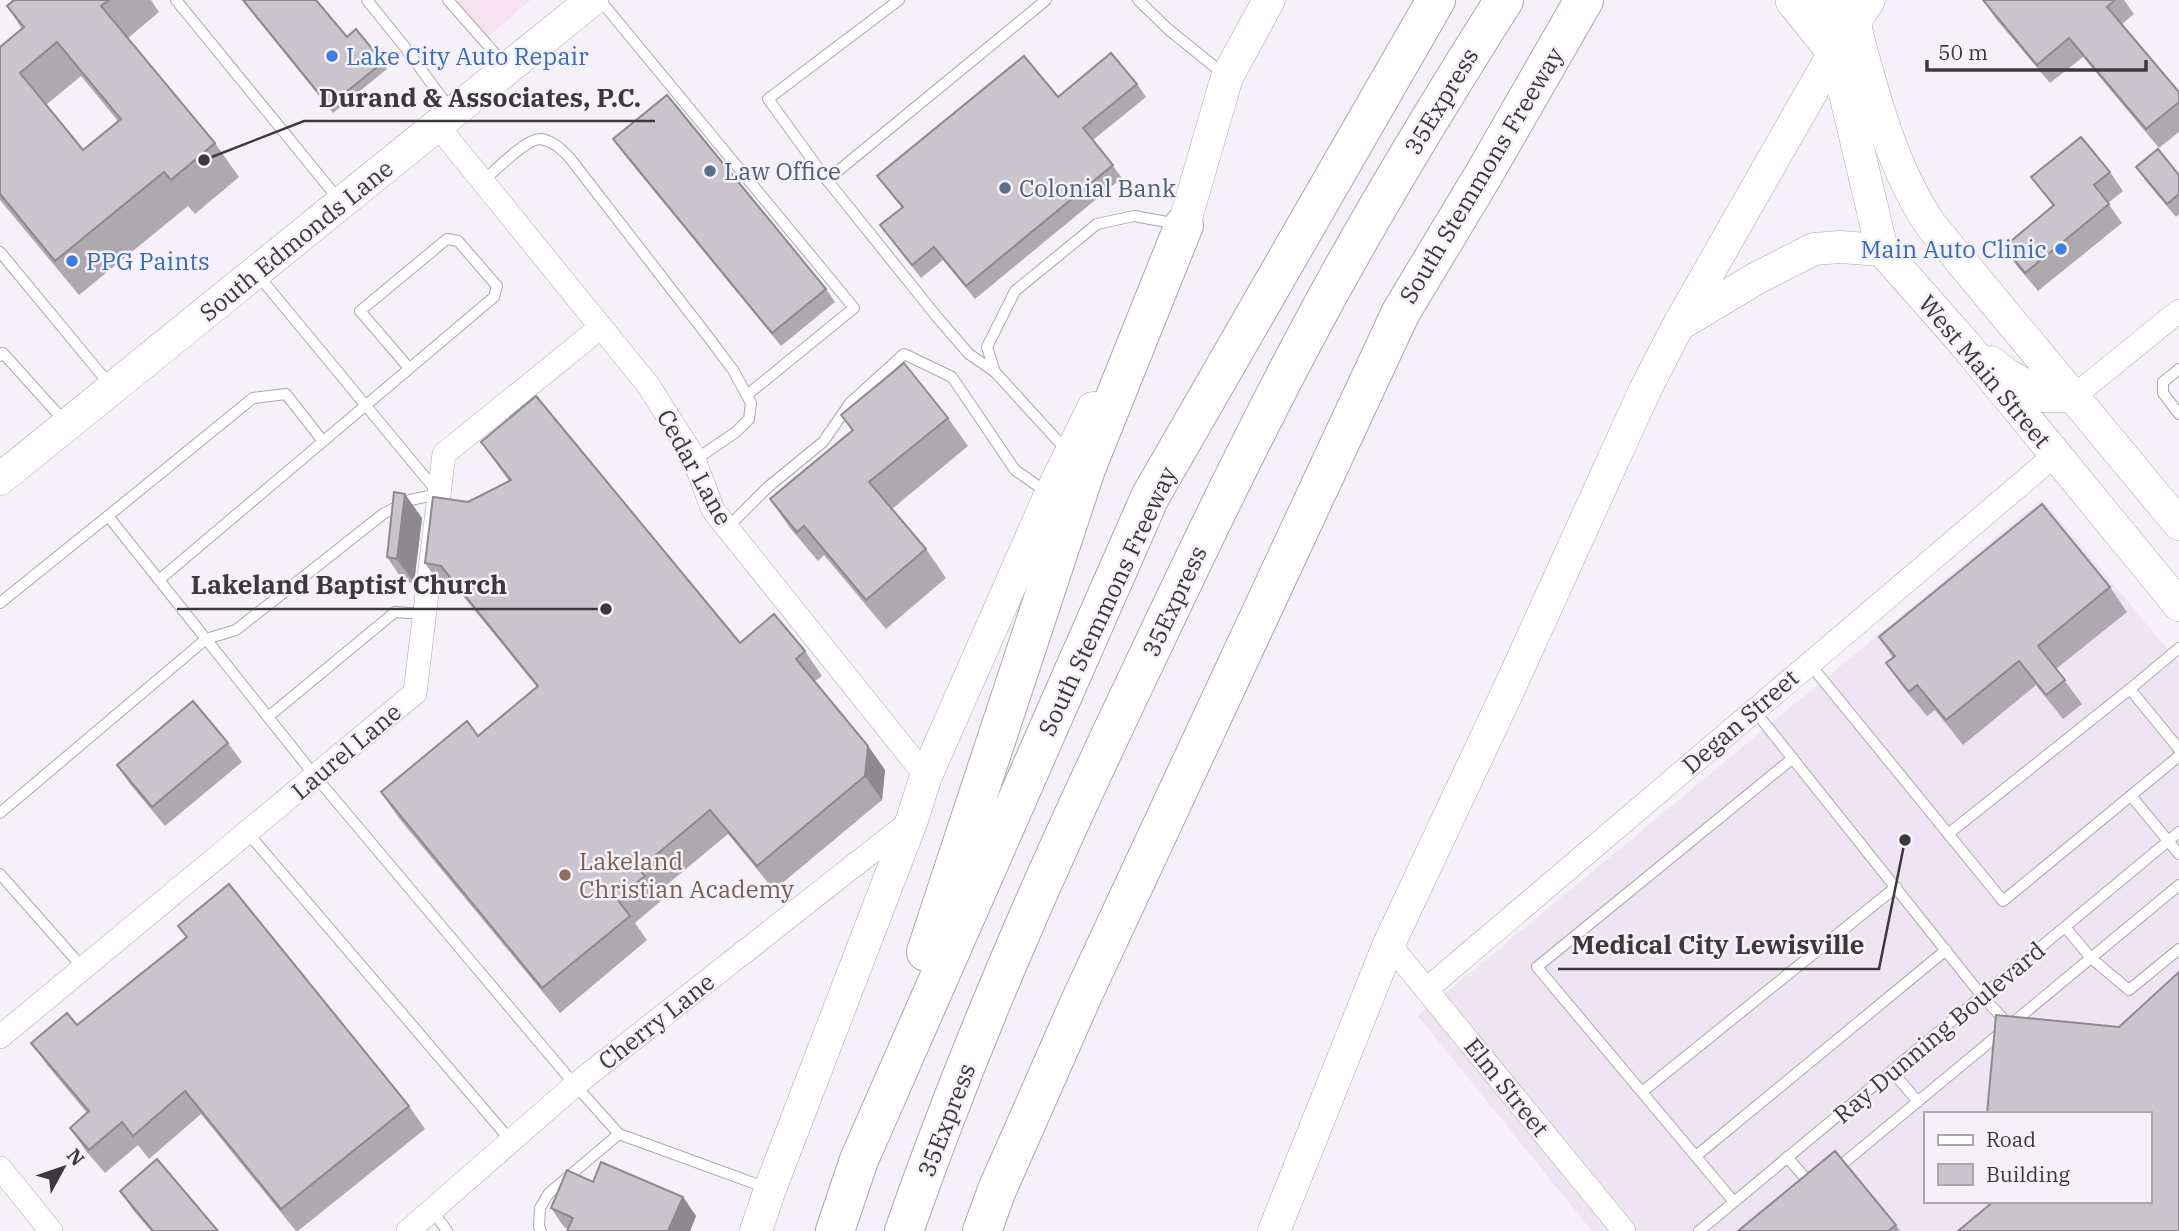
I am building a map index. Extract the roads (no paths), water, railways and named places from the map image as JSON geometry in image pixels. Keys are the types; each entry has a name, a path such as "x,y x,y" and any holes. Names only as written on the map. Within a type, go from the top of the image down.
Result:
{"highway":[{"name":"South Stemmons Freeway","path":"835,1231 859,1160 1150,497 1436,0"},
{"name":"35Express","path":"904,1231 989,1008 1071,818 1226,490 1328,295 1425,126 1504,0"},
{"name":"South Stemmons Freeway","path":"982,1231 997,1190 1082,997 1401,312 1584,0"},
{"path":"859,1160 995,740 1078,462 1184,225"}],"main road":[{"name":"South Edmonds Lane","path":"0,480 592,0"},
{"path":"1184,225 1227,77 1269,0"},
{"name":"West Main Street","path":"1794,0 1843,19 1907,184 1930,224 2177,519"},
{"path":"1274,1231 1389,944 1645,390 1843,19"},
{"name":"West Main Street","path":"1843,19 1882,250 1964,343 2179,604"},
{"path":"1678,326 1747,284 1814,249 1840,247 1882,250"},
{"path":"1964,343 2045,396 2074,397"},
{"path":"756,1231 912,820 926,776 1051,495 1078,462"}],"street":[{"name":"Cedar Lane","path":"444,119 483,181 648,385 694,460 713,510 926,776"},
{"path":"2074,397 2179,311"},
{"name":"Laurel Lane","path":"0,1037 415,693 444,454 601,327"},
{"name":"Degan Street","path":"1427,989 2055,455"},
{"name":"Cherry Lane","path":"408,1231 575,1085 912,820"},
{"name":"Elm Street","path":"1389,944 1624,1231"},
{"path":"0,1168 51,1231"}],"lane":[{"path":"176,0 341,203"},
{"path":"367,0 404,46 444,119"},
{"path":"448,0 508,68"},
{"path":"600,0 854,308 747,395"},
{"path":"899,0 768,99 827,180 937,317 970,354 995,372 1078,462"},
{"path":"1138,0 1168,29 1227,77"},
{"path":"827,180 1040,2"},
{"path":"483,181 528,143 539,139 554,143 569,157 706,334 733,370 751,403 749,419 736,432 694,460"},
{"path":"995,372 987,346 1015,291 1097,224 1134,216 1184,225"},
{"path":"159,580 494,297 497,286 458,241 447,239 360,311 409,368"},
{"path":"0,252 113,388"},
{"path":"0,813 206,639 236,629 383,514 410,500 439,494 255,272"},
{"path":"0,356 3,353 68,425"},
{"path":"727,528 768,487 823,442 850,403 904,355 952,377 1015,470 1051,495"},
{"path":"2179,369 2163,382 2163,393 2179,414"},
{"path":"0,603 253,398 286,394 322,440"},
{"path":"108,516 315,776 619,1134 770,1189"},
{"path":"268,718 395,612 425,614"},
{"path":"1948,834 2179,648"},
{"path":"1809,663 2003,901 2179,756"},
{"path":"2130,689 2179,749"},
{"path":"1754,710 1982,996 2010,1026"},
{"path":"1734,1202 1537,967 1793,758"},
{"path":"2132,797 2179,854"},
{"path":"247,832 511,1141"},
{"name":"Ray Dunning Boulevard","path":"1699,1231 2179,832"},
{"path":"0,874 83,968"},
{"name":"Ray Dunning Boulevard","path":"1804,1196 2179,885"},
{"path":"1643,1092 1896,887"},
{"path":"2065,927 2091,958 2129,990 2179,949"},
{"path":"1696,1156 1946,950"},
{"path":"1892,1070 1918,1102"},
{"path":"541,1231 540,1208 549,1193 619,1134"},
{"path":"1787,1157 1814,1188"},
{"path":"432,1210 447,1231"}],"place":[{"name":"Lake City Auto Repair","path":"332,56"},
{"name":"Durand & Associates, P.C.","path":"204,160"},
{"name":"Law Office","path":"710,171"},
{"name":"Colonial Bank","path":"1005,188"},
{"name":"Main Auto Clinic","path":"2061,249"},
{"name":"PPG Paints","path":"72,261"},
{"name":"Lakeland Baptist Church","path":"606,609"},
{"name":"Medical City Lewisville","path":"1905,840"},
{"name":"Lakeland Christian Academy","path":"565,875"}]}
